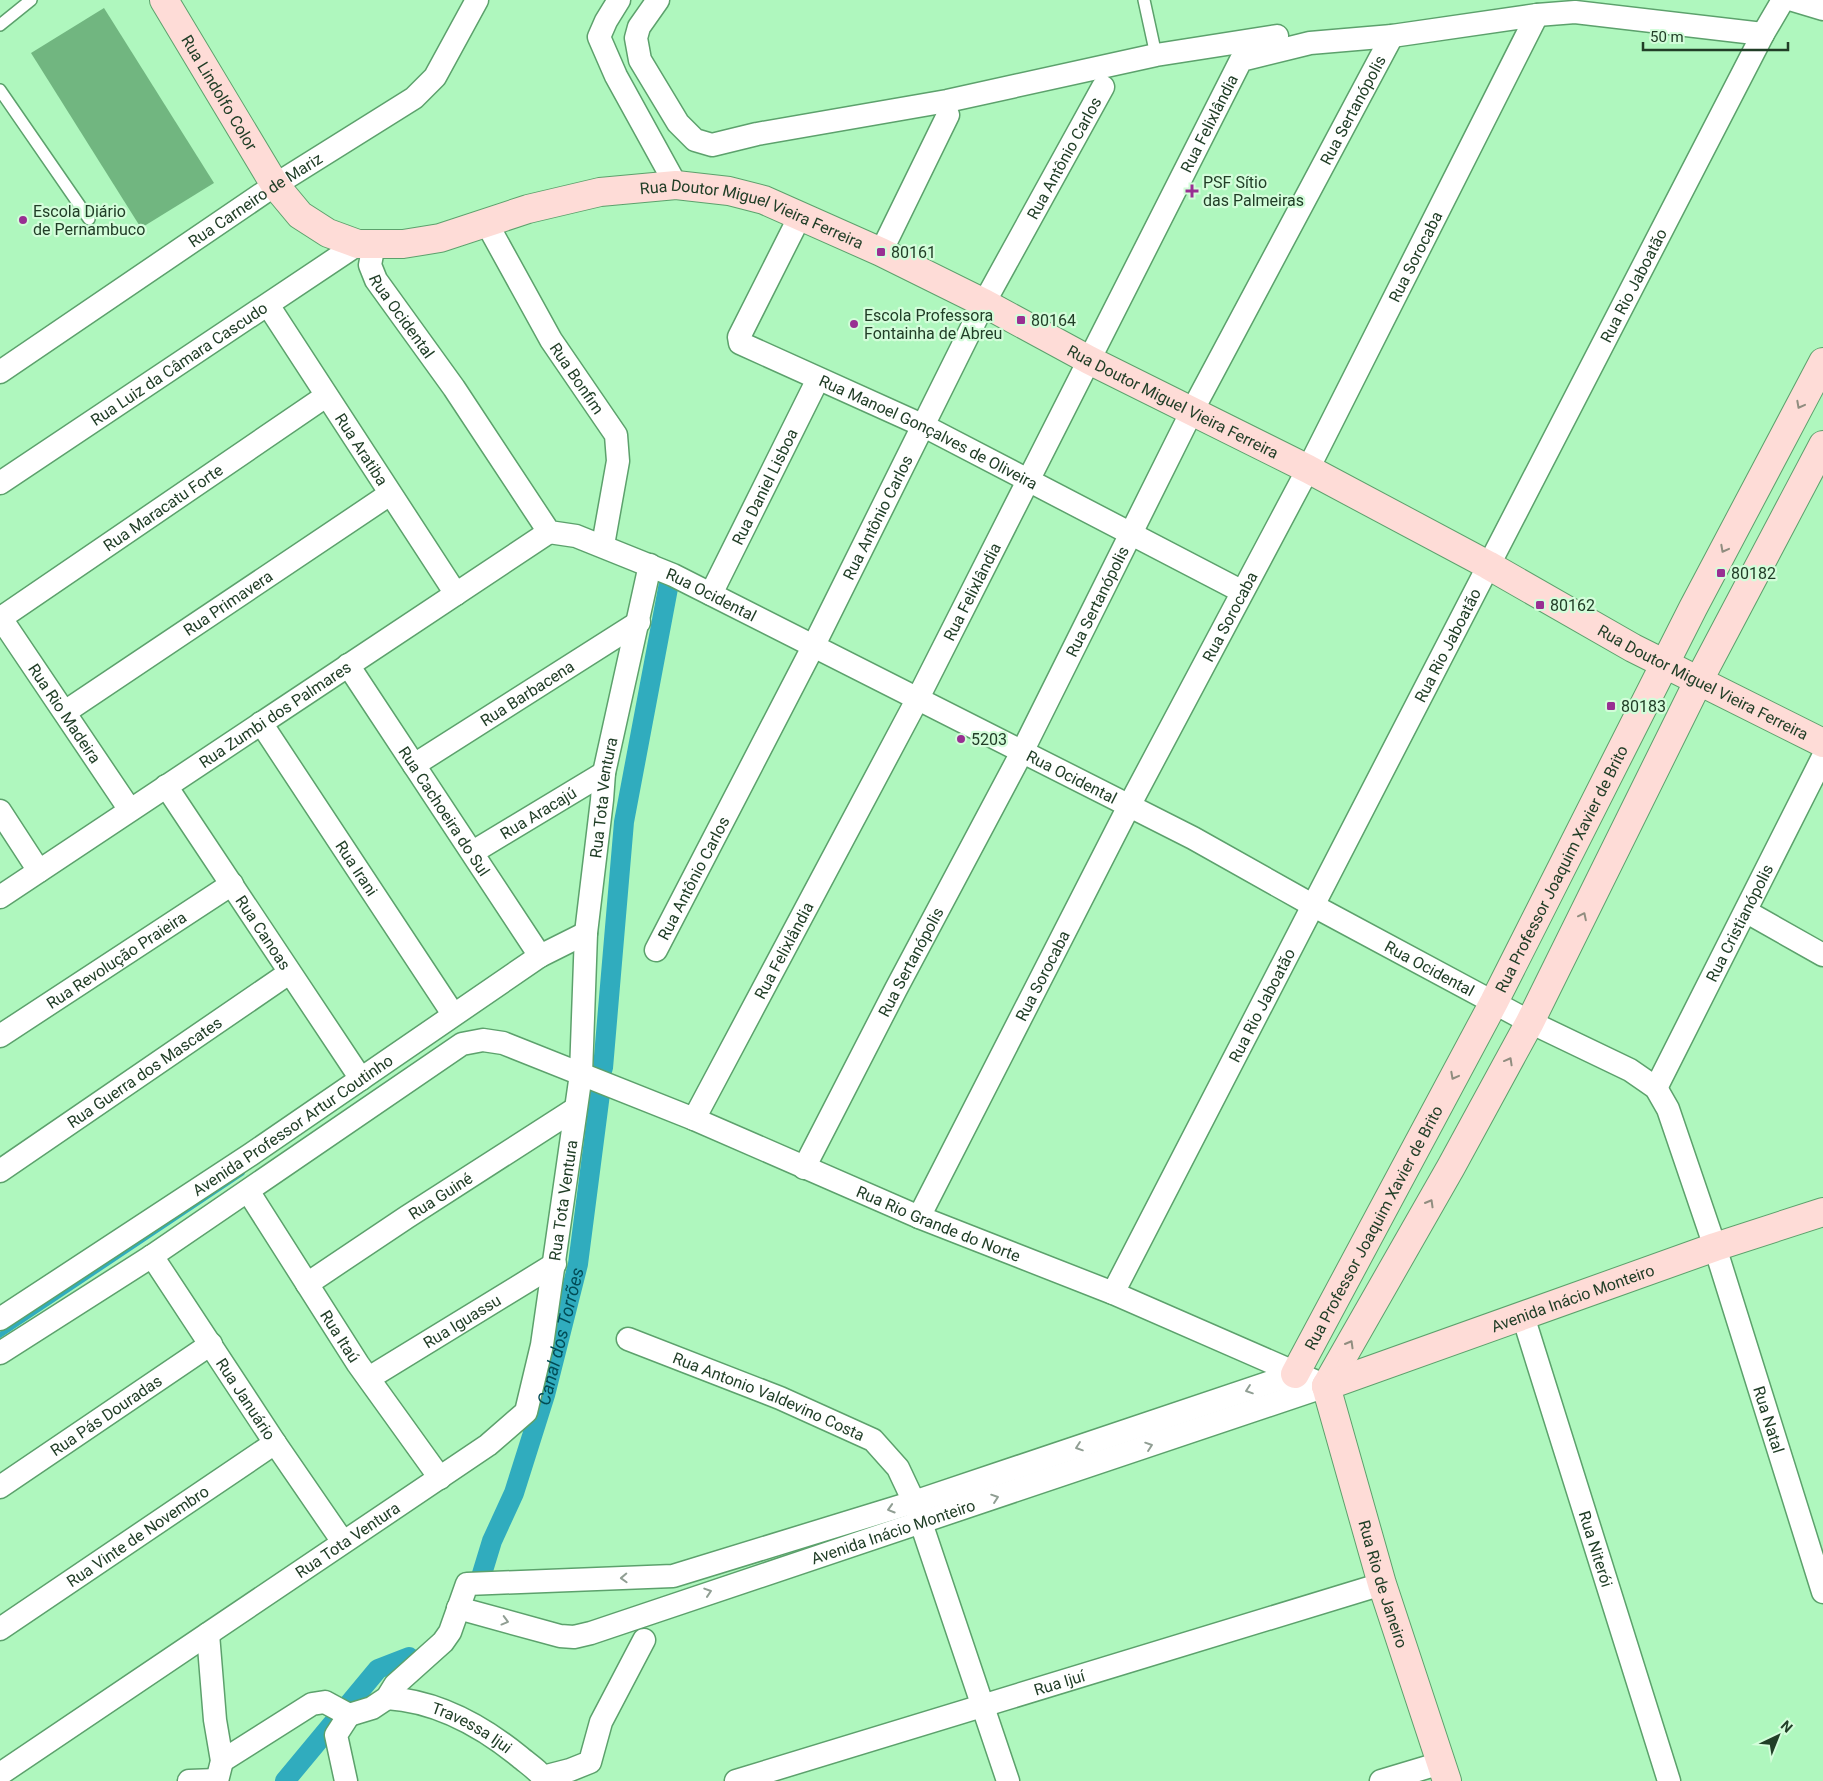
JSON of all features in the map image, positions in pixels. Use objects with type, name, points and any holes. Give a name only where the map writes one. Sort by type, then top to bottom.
[{"type":"street","name":"Rua Lindolfo Color","points":[[164,0],[275,185]]},
{"type":"street","name":"Rua Carneiro de Mariz","points":[[0,372],[275,185],[388,115],[427,86],[442,65],[477,0]]},
{"type":"street","points":[[619,0],[599,37],[616,76],[676,185]]},
{"type":"street","points":[[658,0],[638,27],[636,38],[640,60],[678,123],[695,140],[703,144],[712,145],[757,134],[947,101],[1156,55],[1307,30]]},
{"type":"street","name":"Rua Rio Jaboatão","points":[[1114,1293],[1289,949],[1314,906],[1488,565],[1763,34],[1783,0]]},
{"type":"street","points":[[1793,0],[1823,9]]},
{"type":"street","points":[[1392,36],[1537,15],[1575,12],[1763,34]]},
{"type":"street","name":"Rua Sorocaba","points":[[919,1217],[1129,806],[1241,591],[1308,470],[1537,15]]},
{"type":"street","name":"Rua Felixlândia","points":[[694,1119],[918,698],[1089,360],[1148,249],[1242,60],[1310,43],[1392,36]]},
{"type":"street","name":"Rua Sertanópolis","points":[[804,1168],[896,988],[1022,752],[1191,413],[1392,36]]},
{"type":"street","name":"Rua Antônio Carlos","points":[[656,950],[814,645],[984,303],[1103,87]]},
{"type":"street","points":[[881,252],[948,115]]},
{"type":"street","name":"Rua Doutor Miguel Vieira Ferreira","points":[[275,185],[300,215],[328,233],[366,244],[403,244],[440,238],[486,222],[600,192],[676,185],[728,191],[764,200],[881,252],[984,303],[1089,360],[1191,413],[1308,470],[1488,565],[1665,665],[1699,680],[1823,743]]},
{"type":"street","name":"Rua Manoel Gonçalves de Oliveira","points":[[800,216],[739,337],[740,343],[924,426],[1028,482],[1131,532],[1241,591]]},
{"type":"street","name":"Rua Bonfim","points":[[486,222],[552,340],[616,436],[618,461],[603,545]]},
{"type":"street","name":"Rua Luiz da Câmara Cascudo","points":[[0,483],[268,305],[366,244]]},
{"type":"street","name":"Rua Ocidental","points":[[366,244],[370,266],[376,280],[454,388],[549,532],[576,536],[650,565],[814,645],[1193,838],[1314,906],[1530,1022],[1630,1070],[1656,1088],[1668,1109],[1715,1247]]},
{"type":"street","name":"Rua Aratiba","points":[[268,305],[456,594]]},
{"type":"street","name":"Rua Professor Joaquim Xavier de Brito","points":[[1295,1374],[1494,1002],[1665,665],[1823,362]]},
{"type":"street","name":"Rua Daniel Lisboa","points":[[711,594],[818,379]]},
{"type":"street","name":"Rua Maracatu Forte","points":[[0,617],[326,396]]},
{"type":"street","name":"Rua Professor Joaquim Xavier de Brito","points":[[1326,1386],[1446,1176],[1530,1022],[1699,680],[1823,445]]},
{"type":"street","name":"Rua Primavera","points":[[65,712],[390,494]]},
{"type":"street","name":"Rua Zumbi dos Palmares","points":[[0,897],[549,532]]},
{"type":"street","name":"Rua Tota Ventura","points":[[0,1774],[488,1445],[526,1412],[542,1345],[581,1074],[586,933],[604,773],[639,622],[650,565]]},
{"type":"street","name":"Rua Rio Madeira","points":[[0,617],[130,810]]},
{"type":"street","name":"Rua Barbacena","points":[[414,765],[639,622]]},
{"type":"street","name":"Rua Cachoeira do Sul","points":[[348,666],[473,852],[540,956]]},
{"type":"street","name":"Rua Irani","points":[[261,723],[453,1014]]},
{"type":"street","name":"Rua Cristianópolis","points":[[1656,1088],[1747,912],[1823,758]]},
{"type":"street","name":"Rua Aracajú","points":[[473,852],[604,773]]},
{"type":"street","name":"Rua Canoas","points":[[166,786],[361,1079]]},
{"type":"street","points":[[0,811],[39,871]]},
{"type":"street","name":"Rua Revolução Praieira","points":[[0,1036],[232,884]]},
{"type":"street","points":[[1747,912],[1823,955]]},
{"type":"street","name":"Avenida Professor Artur Coutinho","points":[[0,1319],[180,1201],[540,956],[586,933]]},
{"type":"street","name":"Rua Guerra dos Mascates","points":[[0,1171],[290,973]]},
{"type":"street","name":"Avenida Professor Artur Coutinho","points":[[0,1353],[152,1256],[462,1044],[483,1040],[503,1043],[581,1074]]},
{"type":"street","name":"Rua Rio Grande do Norte","points":[[581,1074],[694,1119],[919,1217],[1114,1293],[1295,1374]]},
{"type":"street","name":"Rua Guiné","points":[[307,1284],[575,1109]]},
{"type":"street","name":"Rua Itaú","points":[[248,1191],[369,1378],[440,1478]]},
{"type":"street","name":"Avenida Inácio Monteiro","points":[[1295,1374],[914,1502],[673,1576],[467,1584],[458,1608],[560,1636],[574,1637],[921,1523],[1326,1386],[1715,1247],[1823,1212]]},
{"type":"street","name":"Rua Natal","points":[[1715,1247],[1823,1592]]},
{"type":"street","name":"Rua Januário","points":[[152,1256],[275,1443],[343,1542]]},
{"type":"street","name":"Rua Iguassu","points":[[369,1378],[555,1264]]},
{"type":"street","name":"Rua Niterói","points":[[1523,1316],[1669,1781]]},
{"type":"street","name":"Rua Antonio Valdevino Costa","points":[[628,1339],[780,1398],[872,1440],[898,1468],[914,1502],[1008,1781]]},
{"type":"street","name":"Rua Pás Douradas","points":[[0,1487],[211,1344]]},
{"type":"street","points":[[1295,1374],[1326,1386]]},
{"type":"street","name":"Rua Rio de Janeiro","points":[[1326,1386],[1382,1584],[1444,1772]]},
{"type":"street","name":"Rua Vinte de Novembro","points":[[0,1629],[275,1443]]},
{"type":"street","name":"Rua Ijuí","points":[[736,1781],[1382,1584]]},
{"type":"street","points":[[189,1781],[219,1774],[301,1710],[317,1702],[325,1702],[347,1714],[372,1708],[386,1698],[395,1685],[443,1642],[450,1632],[458,1608]]},
{"type":"street","points":[[208,1634],[219,1774]]},
{"type":"street","points":[[544,1779],[590,1762],[601,1722],[644,1640]]},
{"type":"street","name":"Travessa Ijui","points":[[386,1698],[403,1699],[450,1714],[476,1726],[544,1779]]},
{"type":"street","points":[[346,1781],[336,1735],[347,1714]]},
{"type":"street","points":[[1381,1781],[1444,1772]]},
{"type":"lane","points":[[0,25],[31,0]]},
{"type":"lane","points":[[1144,0],[1156,55]]},
{"type":"lane","points":[[0,90],[89,219]]},
{"type":"building","points":[[104,8],[214,183],[141,228],[31,53]]},
{"type":"waterway","points":[[603,1068],[624,822],[669,583]]},
{"type":"waterway","name":"Canal dos Torrões","points":[[481,1577],[492,1541],[514,1493],[545,1395],[578,1264],[601,1086]]},
{"type":"waterway","points":[[0,1335],[242,1173]]},
{"type":"waterway","name":"Canal dos Torrões","points":[[285,1781],[378,1669],[409,1657]]},
{"type":"place","name":"PSF Sítio das Palmeiras","points":[[1192,191]]},
{"type":"place","name":"Escola Diário de Pernambuco","points":[[23,220]]},
{"type":"place","name":"80161","points":[[881,252]]},
{"type":"place","name":"80164","points":[[1021,320]]},
{"type":"place","name":"Escola Professora Fontainha de Abreu","points":[[854,324]]},
{"type":"place","name":"80182","points":[[1721,573]]},
{"type":"place","name":"80162","points":[[1540,605]]},
{"type":"place","name":"80183","points":[[1611,706]]},
{"type":"place","name":"5203","points":[[961,739]]}]
